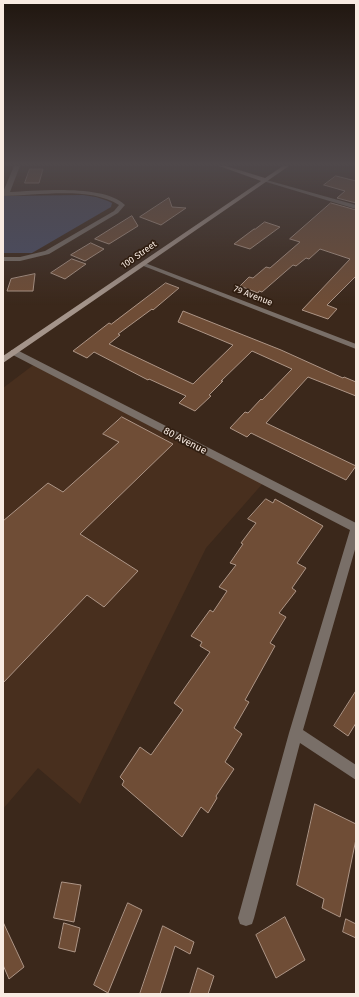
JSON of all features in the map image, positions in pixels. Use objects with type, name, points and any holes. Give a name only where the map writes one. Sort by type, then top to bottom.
[{"type":"main road","name":"100 Street","points":[[3,360],[218,213]]},
{"type":"street","points":[[3,259],[20,259],[47,253],[115,213]]},
{"type":"street","name":"79 Avenue","points":[[143,264],[356,347]]},
{"type":"street","name":"80 Avenue","points":[[14,352],[356,528]]},
{"type":"street","points":[[246,918],[296,733],[356,528]]},
{"type":"street","points":[[296,733],[356,773]]},
{"type":"shaded area","points":[[3,213],[102,213],[32,253],[3,253]]},
{"type":"shaded area","points":[[36,363],[264,482],[206,548],[80,804],[38,768],[3,809],[3,388]]},
{"type":"building","points":[[147,213],[179,213],[161,225],[140,217]]},
{"type":"building","points":[[320,213],[356,213],[356,276],[327,305],[337,309],[328,319],[302,310],[350,259],[320,249],[309,259],[306,258],[296,266],[293,265],[262,292],[259,291],[258,293],[240,286],[249,277],[253,278],[266,267],[270,268],[300,242],[290,239]]},
{"type":"building","points":[[132,216],[138,226],[109,244],[95,239]]},
{"type":"building","points":[[265,222],[280,227],[250,249],[234,244],[254,229]]},
{"type":"building","points":[[91,243],[104,249],[85,261],[71,255]]},
{"type":"building","points":[[72,259],[86,264],[65,279],[51,273]]},
{"type":"building","points":[[35,274],[33,291],[7,291],[11,279]]},
{"type":"building","points":[[166,283],[179,288],[153,310],[152,309],[118,334],[120,335],[109,344],[193,384],[233,345],[178,322],[183,311],[281,350],[343,378],[344,377],[356,382],[356,396],[308,377],[266,423],[356,466],[346,480],[251,433],[247,437],[230,428],[245,412],[248,413],[261,399],[262,400],[292,369],[252,351],[221,381],[223,381],[209,395],[211,396],[195,411],[179,403],[186,396],[149,379],[148,380],[94,352],[87,358],[73,351],[109,323],[111,324]]},
{"type":"building","points":[[122,417],[173,444],[80,534],[138,571],[104,607],[87,595],[3,683],[3,521],[48,483],[63,492],[119,442],[103,434]]},
{"type":"building","points":[[266,499],[273,503],[275,499],[323,526],[297,563],[306,568],[292,588],[296,591],[279,613],[286,617],[270,643],[275,646],[245,700],[249,702],[234,728],[242,734],[225,762],[234,769],[216,796],[217,798],[208,813],[201,807],[182,837],[122,785],[124,781],[120,777],[140,747],[151,755],[183,710],[174,703],[210,652],[200,646],[202,642],[191,636],[210,610],[213,612],[227,591],[219,587],[236,565],[230,563],[243,544],[241,543],[256,523],[248,519]]},
{"type":"building","points":[[356,691],[356,723],[348,736],[334,726]]},
{"type":"building","points":[[315,804],[356,824],[356,839],[340,917],[322,908],[324,899],[297,885]]},
{"type":"building","points":[[62,882],[81,885],[74,922],[54,918]]},
{"type":"building","points":[[128,903],[142,910],[108,993],[94,985]]},
{"type":"building","points":[[285,917],[305,960],[276,978],[256,935]]},
{"type":"building","points":[[346,919],[356,924],[356,938],[343,932]]},
{"type":"building","points":[[3,922],[24,967],[9,979],[3,965]]},
{"type":"building","points":[[64,923],[80,928],[75,952],[59,948]]},
{"type":"building","points":[[163,926],[194,942],[190,954],[175,946],[160,994],[140,994]]},
{"type":"building","points":[[198,968],[214,976],[208,994],[190,994]]}]
